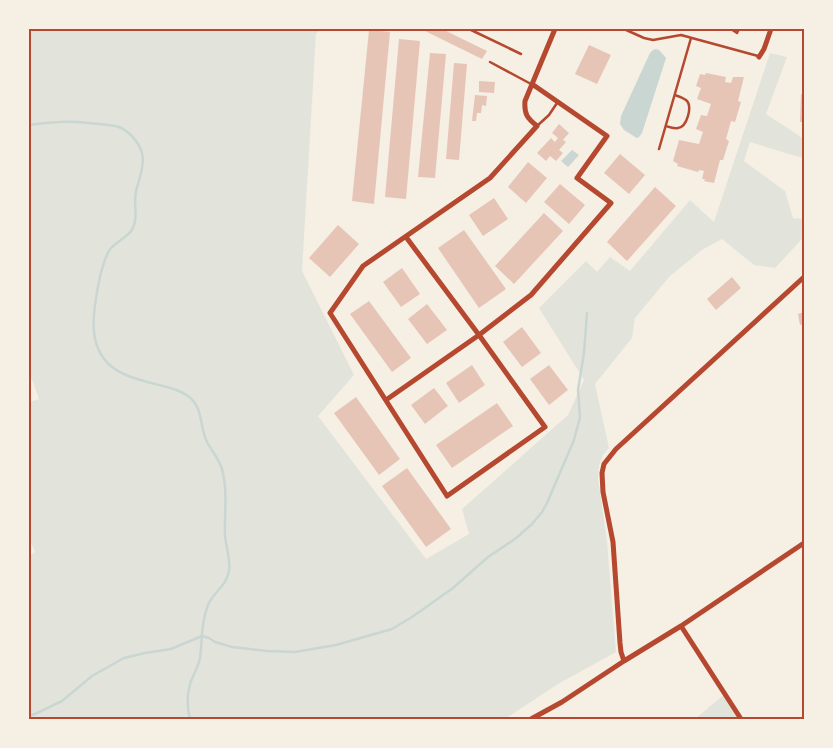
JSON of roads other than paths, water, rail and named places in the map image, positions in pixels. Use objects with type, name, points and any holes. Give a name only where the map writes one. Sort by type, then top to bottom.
[{"type":"street","points":[[406,237],[545,427],[448,496],[330,313],[363,266],[490,178],[537,126],[524,112],[525,101],[555,29]]},
{"type":"street","points":[[759,57],[771,29]]},
{"type":"street","points":[[386,400],[531,296],[611,203],[578,178],[606,136],[532,84]]},
{"type":"street","points":[[624,661],[620,643],[613,542],[602,473],[604,464],[616,449],[804,276]]},
{"type":"street","points":[[531,719],[562,702],[681,626],[804,543]]},
{"type":"street","points":[[681,626],[741,719]]},
{"type":"lane","points":[[469,29],[521,54]]},
{"type":"lane","points":[[624,29],[653,40],[682,35],[759,57]]},
{"type":"lane","points":[[731,29],[738,33],[739,29]]},
{"type":"lane","points":[[659,149],[691,38]]},
{"type":"lane","points":[[490,62],[532,84]]},
{"type":"lane","points":[[666,126],[676,129],[680,128],[686,122],[690,108],[687,101],[674,95]]},
{"type":"lane","points":[[537,126],[558,102]]},
{"type":"waterway","points":[[29,125],[70,122],[117,126],[133,137],[142,153],[142,167],[135,196],[136,216],[134,225],[132,230],[111,248],[103,264],[94,313],[94,332],[101,355],[116,370],[136,379],[178,390],[193,401],[197,406],[207,442],[222,469],[225,489],[225,536],[229,571],[225,582],[212,598],[205,614],[200,658],[188,693],[190,719]]},
{"type":"waterway","points":[[29,716],[62,701],[92,676],[124,658],[171,649],[202,636],[232,647],[267,651],[295,652],[336,645],[392,629],[453,588],[488,557],[515,539],[532,524],[547,503],[574,440],[580,417],[578,390],[584,353],[587,313]]}]
